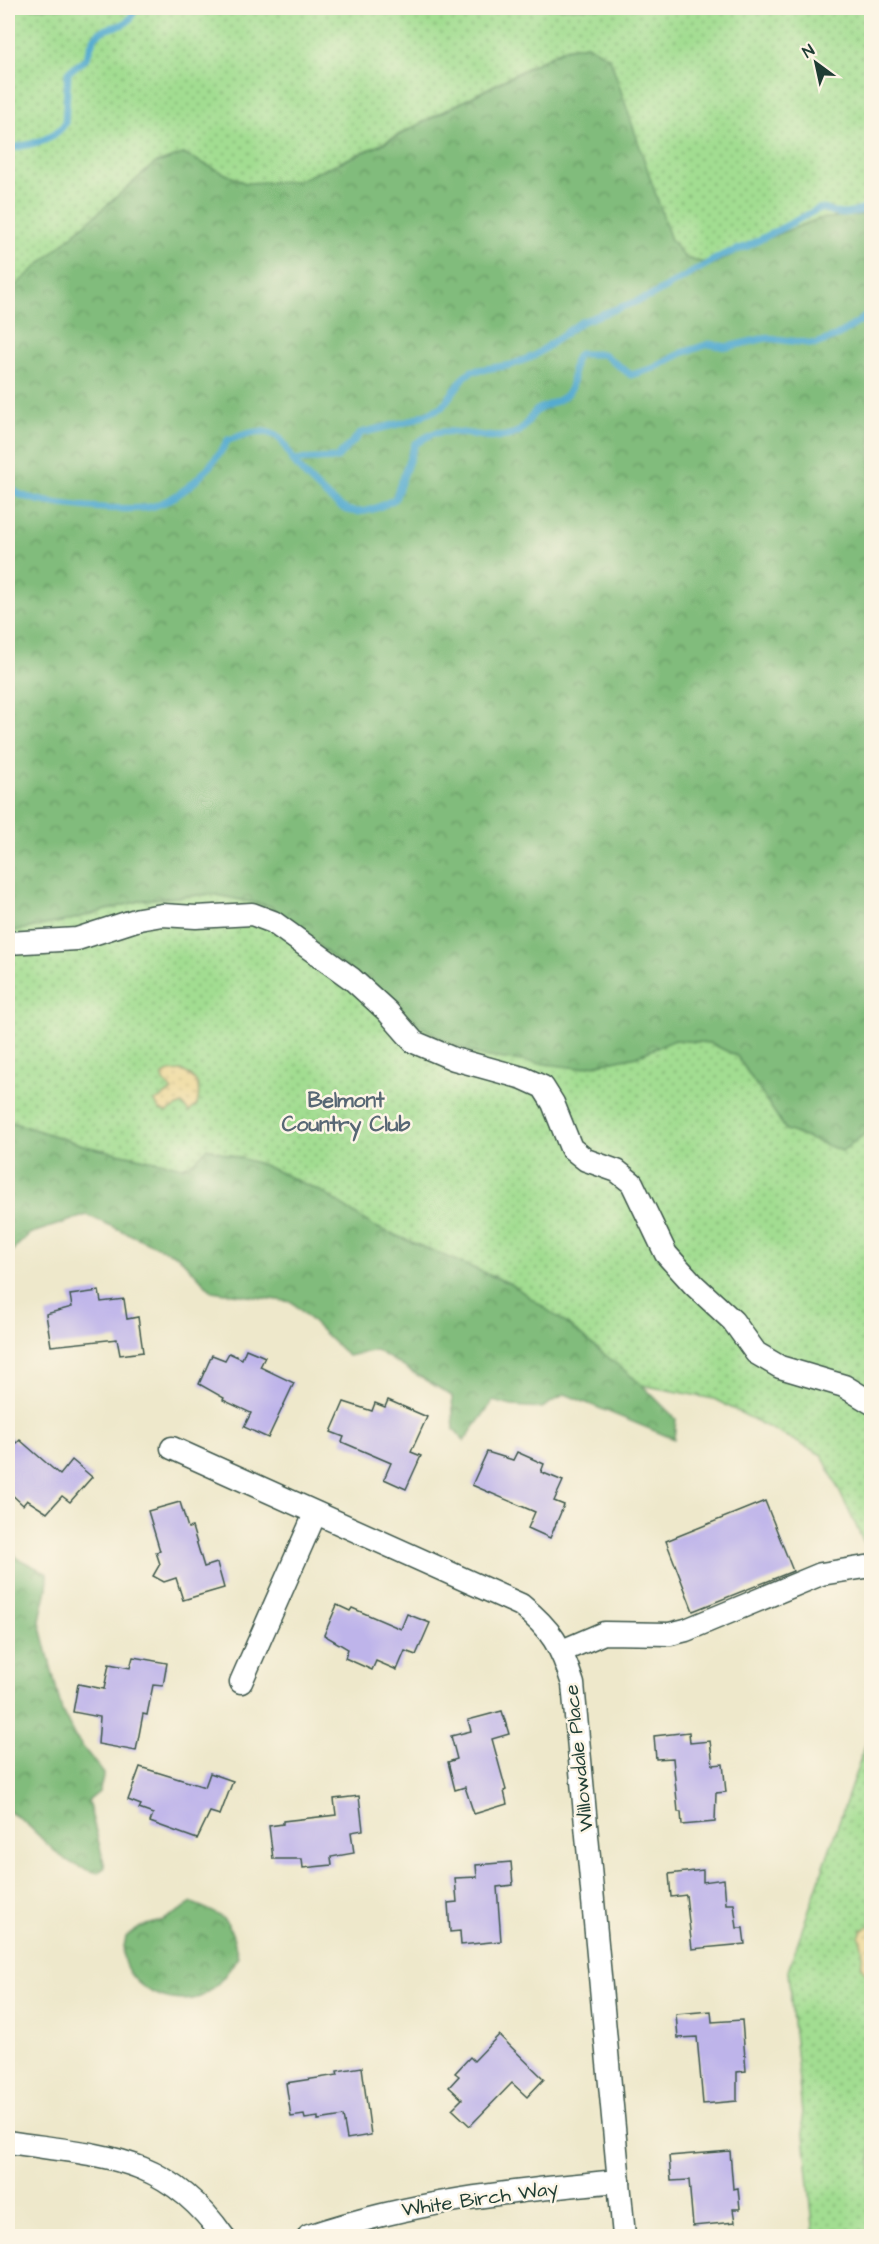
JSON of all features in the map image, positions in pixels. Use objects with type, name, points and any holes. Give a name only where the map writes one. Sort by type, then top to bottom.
[{"type":"street","points":[[8,944],[77,939],[139,919],[162,915],[195,917],[252,914],[273,922],[352,979],[387,1011],[414,1042],[447,1056],[523,1078],[543,1087],[553,1103],[571,1148],[586,1160],[616,1171],[632,1183],[666,1254],[694,1285],[733,1321],[756,1353],[780,1367],[844,1386],[872,1402]]},
{"type":"street","name":"Willowdale Place","points":[[172,1448],[520,1605],[540,1621],[562,1651],[574,1694],[624,2236]]},
{"type":"street","points":[[241,1682],[315,1514]]},
{"type":"street","points":[[562,1651],[604,1633],[670,1634],[686,1630],[821,1574],[872,1566]]},
{"type":"street","points":[[8,2142],[116,2158],[138,2165],[162,2176],[188,2195],[209,2216],[223,2236]]},
{"type":"street","name":"White Birch Way","points":[[309,2236],[347,2223],[476,2195],[619,2181]]},
{"type":"green space","points":[[8,8],[871,8],[871,214],[818,219],[753,244],[712,265],[685,258],[671,240],[587,45],[563,49],[377,146],[297,181],[245,183],[183,154],[8,292]]},
{"type":"green space","points":[[587,45],[610,58],[671,240],[685,258],[712,265],[753,244],[818,219],[871,214],[871,1129],[842,1151],[786,1130],[737,1056],[710,1043],[675,1040],[637,1056],[578,1068],[481,1056],[443,1040],[407,1017],[270,906],[212,894],[143,900],[66,921],[8,932],[8,292],[154,164],[183,154],[245,183],[297,181],[378,146],[564,49]]},
{"type":"green space","points":[[212,894],[271,906],[294,923],[539,1061],[578,1068],[637,1056],[675,1040],[710,1043],[737,1056],[786,1130],[842,1151],[871,1129],[871,1557],[822,1455],[714,1399],[642,1385],[567,1324],[511,1284],[373,1226],[322,1192],[263,1165],[207,1148],[195,1161],[183,1167],[89,1147],[8,1121],[8,932],[66,921],[143,900]]},
{"type":"green space","points":[[8,1121],[89,1147],[183,1167],[195,1161],[207,1148],[263,1165],[322,1192],[373,1226],[511,1284],[567,1324],[642,1385],[676,1419],[674,1439],[565,1394],[542,1408],[512,1406],[493,1401],[464,1441],[454,1430],[452,1396],[376,1350],[348,1356],[292,1302],[212,1291],[178,1256],[87,1215],[29,1234],[8,1255]]},
{"type":"green space","points":[[8,1542],[17,1558],[48,1574],[40,1623],[62,1711],[75,1737],[104,1774],[99,1792],[88,1801],[105,1867],[99,1873],[83,1869],[59,1855],[31,1828],[8,1811]]},
{"type":"green space","points":[[871,1728],[871,2236],[814,2236],[788,1971]]},
{"type":"green space","points":[[192,1903],[213,1912],[226,1921],[238,1957],[221,1980],[206,1994],[188,2000],[176,2000],[152,1992],[141,1985],[132,1977],[123,1955],[126,1937],[141,1927],[164,1920]]},
{"type":"sand","points":[[182,1071],[192,1077],[197,1084],[199,1094],[197,1105],[189,1112],[182,1104],[167,1112],[159,1110],[155,1101],[172,1091],[163,1081],[163,1075]]},
{"type":"sand","points":[[872,1925],[871,1976],[862,1967],[863,1950],[859,1937],[862,1930]]},
{"type":"building","points":[[99,1291],[101,1302],[124,1299],[127,1319],[138,1317],[143,1352],[120,1355],[117,1339],[51,1346],[46,1314],[72,1307],[70,1295]]},
{"type":"building","points":[[246,1349],[265,1357],[260,1367],[294,1383],[268,1438],[244,1427],[251,1413],[223,1400],[224,1398],[199,1384],[212,1355],[225,1360],[229,1353],[242,1359]]},
{"type":"building","points":[[388,1400],[427,1417],[411,1452],[421,1456],[406,1489],[384,1479],[391,1463],[342,1442],[344,1437],[331,1432],[344,1402],[372,1411],[375,1403],[385,1407]]},
{"type":"building","points":[[8,1435],[17,1443],[20,1440],[60,1475],[72,1460],[92,1477],[70,1502],[62,1496],[47,1513],[27,1500],[23,1505],[8,1491]]},
{"type":"building","points":[[487,1452],[513,1460],[517,1452],[544,1464],[541,1472],[563,1481],[554,1501],[564,1505],[550,1538],[528,1528],[535,1512],[472,1485]]},
{"type":"building","points":[[765,1501],[793,1571],[693,1611],[666,1541]]},
{"type":"building","points":[[180,1502],[188,1528],[192,1527],[204,1567],[217,1563],[224,1588],[183,1600],[176,1578],[164,1582],[153,1576],[160,1564],[156,1552],[160,1551],[148,1511]]},
{"type":"building","points":[[337,1605],[350,1611],[352,1608],[401,1629],[407,1614],[430,1623],[416,1655],[405,1651],[397,1670],[376,1661],[372,1670],[345,1658],[348,1649],[324,1635]]},
{"type":"building","points":[[133,1657],[167,1663],[163,1686],[153,1685],[147,1715],[143,1714],[136,1751],[98,1744],[100,1717],[73,1712],[78,1684],[104,1689],[109,1664],[130,1668]]},
{"type":"building","points":[[502,1711],[509,1734],[492,1739],[506,1790],[504,1791],[507,1804],[474,1814],[465,1787],[455,1790],[448,1762],[457,1759],[451,1736],[471,1731],[468,1720]]},
{"type":"building","points":[[689,1732],[690,1743],[710,1741],[713,1765],[723,1764],[726,1792],[716,1793],[715,1822],[682,1825],[681,1812],[678,1812],[673,1758],[656,1759],[654,1736]]},
{"type":"building","points":[[140,1767],[205,1787],[210,1773],[233,1781],[220,1815],[210,1812],[197,1839],[150,1822],[153,1814],[139,1809],[141,1805],[128,1800]]},
{"type":"building","points":[[359,1796],[363,1830],[351,1832],[354,1853],[331,1857],[332,1865],[303,1868],[302,1859],[273,1859],[269,1826],[283,1824],[283,1821],[336,1815],[334,1799]]},
{"type":"building","points":[[511,1862],[513,1885],[497,1887],[501,1941],[461,1945],[460,1931],[450,1932],[448,1903],[457,1902],[455,1878],[477,1877],[476,1865]]},
{"type":"building","points":[[703,1870],[703,1882],[724,1879],[726,1904],[734,1904],[737,1928],[743,1928],[745,1944],[692,1949],[686,1895],[671,1897],[669,1874]]},
{"type":"building","points":[[711,2011],[712,2022],[742,2020],[746,2071],[737,2072],[737,2101],[703,2104],[697,2037],[678,2038],[676,2014]]},
{"type":"building","points":[[499,2035],[544,2079],[527,2097],[512,2083],[470,2126],[452,2109],[462,2099],[449,2087],[459,2076],[455,2073],[470,2057],[474,2061]]},
{"type":"building","points":[[362,2067],[371,2135],[347,2139],[343,2116],[318,2120],[318,2117],[305,2119],[304,2115],[291,2117],[286,2083],[338,2075],[337,2071]]},
{"type":"building","points":[[730,2151],[733,2189],[738,2188],[740,2209],[733,2209],[735,2222],[693,2226],[689,2180],[671,2181],[669,2156]]},
{"type":"waterway","points":[[8,149],[40,141],[60,129],[65,123],[68,73],[84,60],[96,36],[128,21],[135,8]]},
{"type":"waterway","points":[[293,460],[337,458],[361,433],[410,421],[442,407],[466,375],[472,371],[511,365],[534,356],[581,322],[651,296],[723,255],[748,246],[818,209],[846,214],[872,206]]},
{"type":"waterway","points":[[8,483],[17,493],[63,504],[126,509],[154,506],[187,488],[206,470],[228,440],[264,432],[278,437],[302,472],[341,507],[353,512],[366,511],[395,499],[415,444],[430,435],[456,432],[498,437],[508,436],[521,430],[536,411],[558,401],[568,393],[571,389],[574,363],[579,354],[603,354],[631,375],[654,368],[682,353],[709,344],[727,347],[766,338],[816,344],[837,336],[860,321],[872,309]]},
{"type":"district","name":"Belmont Country Club","points":[[346,1112]]}]
